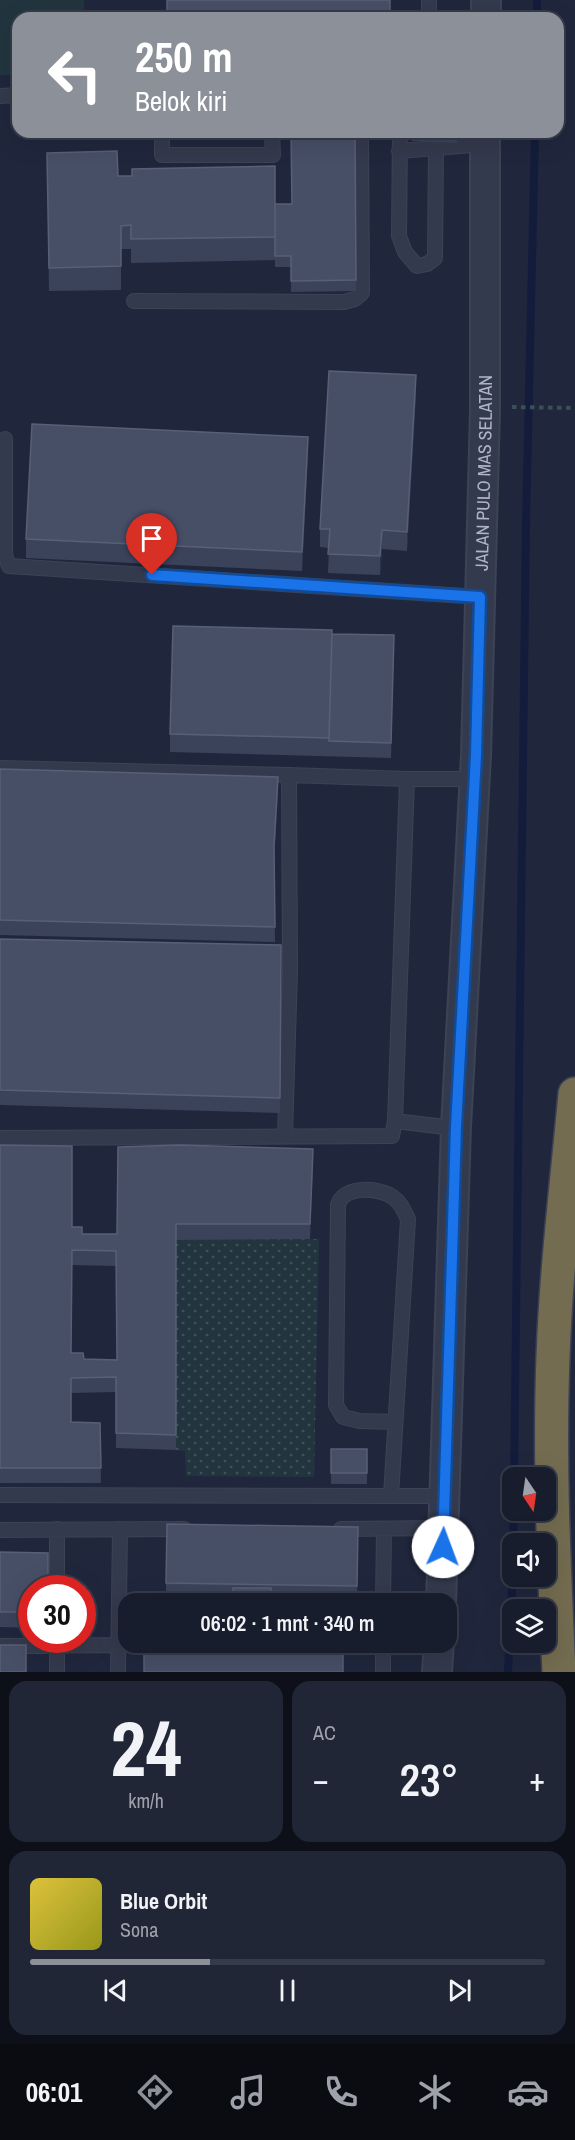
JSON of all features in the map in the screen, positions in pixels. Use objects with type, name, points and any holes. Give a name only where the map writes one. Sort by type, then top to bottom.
[{"type":"highway","points":[[559,1672],[553,1562],[553,1356],[575,1094]]},
{"type":"street","name":"JALAN PULO MAS SELATAN","points":[[441,1593],[456,1127],[475,779],[485,410],[485,138]]},
{"type":"street","points":[[437,1672],[438,1653]]},
{"type":"lane","points":[[162,138],[162,155],[273,155],[272,138]]},
{"type":"lane","points":[[134,301],[344,302],[355,299],[362,293],[361,138]]},
{"type":"lane","points":[[400,138],[399,236],[405,252],[417,266],[427,264],[435,258],[436,149]]},
{"type":"lane","points":[[399,151],[436,149],[485,138]]},
{"type":"lane","points":[[5,439],[5,555],[9,566],[480,597]]},
{"type":"lane","points":[[0,768],[475,779]]},
{"type":"lane","points":[[285,1136],[290,960],[289,775]]},
{"type":"lane","points":[[0,1138],[392,1136],[395,1121],[408,779]]},
{"type":"lane","points":[[395,1121],[456,1127]]},
{"type":"lane","points":[[391,1496],[408,1219],[400,1204],[392,1196],[379,1192],[354,1191],[344,1195],[338,1205],[336,1405],[343,1417],[360,1421],[395,1422]]},
{"type":"lane","points":[[0,1495],[445,1496]]},
{"type":"lane","points":[[324,1528],[444,1528]]},
{"type":"lane","points":[[383,1593],[384,1528]]},
{"type":"lane","points":[[57,1529],[57,1575]]},
{"type":"lane","points":[[120,1529],[123,1593]]},
{"type":"lane","points":[[0,1530],[192,1529]]},
{"type":"lane","points":[[96,1644],[118,1645]]},
{"type":"lane","points":[[0,1646],[18,1645]]},
{"type":"lane","points":[[57,1653],[57,1672]]},
{"type":"lane","points":[[118,1653],[118,1672]]},
{"type":"lane","points":[[383,1653],[383,1672]]},
{"type":"path","points":[[518,407],[575,408]]},
{"type":"shaded area","points":[[0,0],[84,0],[84,12],[12,12],[12,75],[0,75]]},
{"type":"shaded area","points":[[319,1239],[314,1477],[186,1476],[185,1451],[176,1450],[176,1240]]},
{"type":"building","points":[[167,0],[390,0],[390,12],[167,12]]},
{"type":"building","points":[[291,138],[355,138],[356,280],[291,281],[291,256],[275,256],[275,204],[292,204]]},
{"type":"building","points":[[117,151],[118,176],[132,176],[132,169],[275,166],[275,237],[131,239],[131,225],[121,226],[121,266],[49,268],[47,153]]},
{"type":"building","points":[[329,371],[416,375],[407,532],[382,530],[380,556],[328,554],[330,529],[320,529]]},
{"type":"building","points":[[32,424],[308,437],[302,552],[26,539]]},
{"type":"building","points":[[173,626],[332,630],[329,738],[170,734]]},
{"type":"building","points":[[332,634],[394,635],[391,743],[329,741]]},
{"type":"building","points":[[0,769],[278,777],[274,846],[275,927],[0,920]]},
{"type":"building","points":[[0,939],[281,945],[280,1098],[0,1090]]},
{"type":"building","points":[[0,1145],[72,1146],[72,1227],[82,1227],[82,1234],[117,1234],[118,1147],[180,1145],[313,1149],[310,1224],[176,1224],[176,1435],[116,1433],[116,1377],[71,1378],[71,1422],[100,1423],[101,1468],[0,1468]],"holes":[[[72,1250],[116,1251],[117,1360],[84,1359],[83,1353],[71,1353]]]},
{"type":"building","points":[[331,1449],[367,1449],[367,1473],[331,1473]]},
{"type":"building","points":[[167,1524],[358,1527],[357,1586],[166,1583]]},
{"type":"building","points":[[0,1552],[48,1553],[48,1575],[18,1575],[18,1612],[0,1612]]},
{"type":"building","points":[[233,1588],[271,1588],[271,1593],[233,1593]]},
{"type":"building","points":[[0,1645],[18,1645],[18,1653],[26,1653],[26,1672],[0,1672]]},
{"type":"building","points":[[144,1653],[343,1653],[343,1672],[144,1672]]},
{"type":"waterway","points":[[537,0],[537,12]]},
{"type":"waterway","points":[[514,1467],[526,522],[535,138]]},
{"type":"waterway","points":[[513,1533],[514,1521]]},
{"type":"waterway","points":[[508,1672],[512,1587]]},
{"type":"route","points":[[152,575],[480,597],[476,755],[456,1127],[443,1547]]}]
